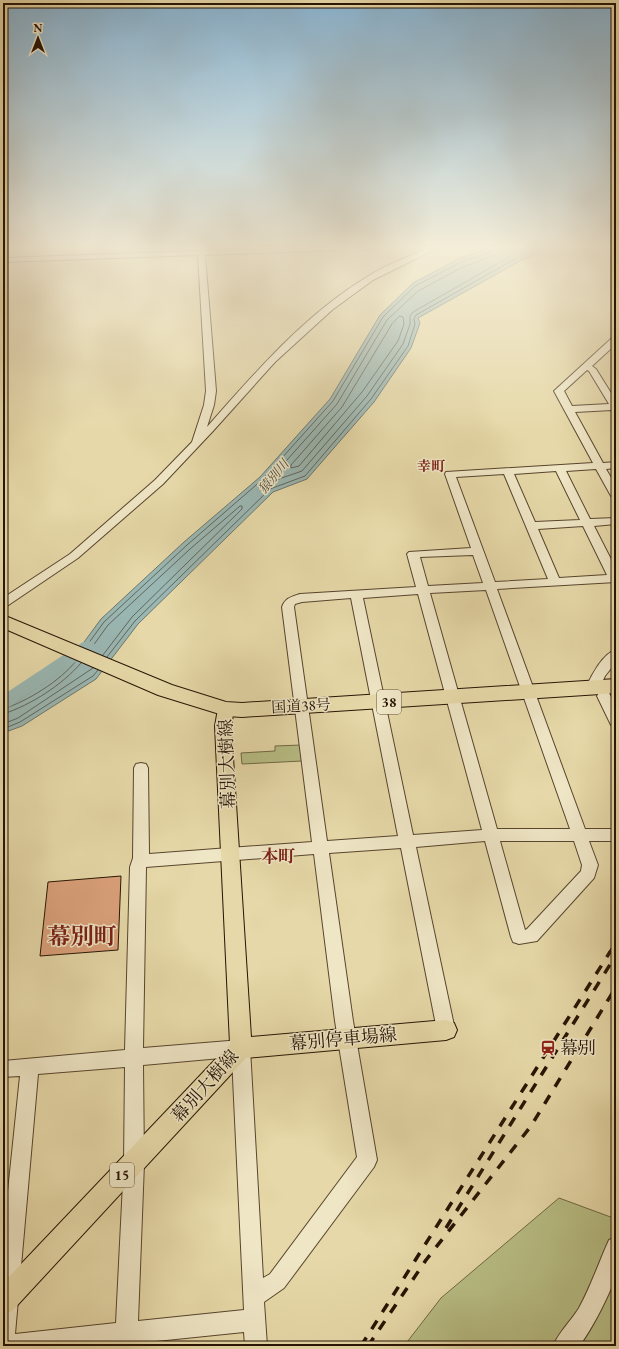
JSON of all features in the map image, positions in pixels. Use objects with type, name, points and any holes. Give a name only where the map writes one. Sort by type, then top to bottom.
[{"type":"highway","name":"国道38号","points":[[3,621],[165,690],[226,709],[242,710],[604,690]]},
{"type":"main road","name":"幕別大樹線","points":[[5,1299],[241,1048],[223,726],[226,709]]},
{"type":"main road","name":"幕別停車場線","points":[[241,1048],[446,1030]]},
{"type":"street","points":[[196,443],[209,405],[211,391],[206,309]]},
{"type":"street","points":[[3,603],[74,556],[159,482],[272,360],[327,309]]},
{"type":"street","points":[[616,339],[559,391],[616,496]]},
{"type":"street","points":[[568,409],[616,407],[592,369],[586,366]]},
{"type":"street","points":[[477,551],[413,554],[520,937],[531,936],[588,874],[590,865],[450,474],[616,465]]},
{"type":"street","points":[[254,1297],[277,1281],[367,1160],[347,1038],[288,607],[290,602],[300,598],[616,578],[560,468]]},
{"type":"street","points":[[508,471],[555,582]]},
{"type":"street","points":[[532,526],[616,521]]},
{"type":"street","points":[[356,594],[377,702],[446,1030]]},
{"type":"street","points":[[616,654],[600,674],[604,690],[616,721]]},
{"type":"street","points":[[126,1340],[134,1163],[134,1057],[138,867],[141,861],[141,768]]},
{"type":"street","points":[[141,861],[492,835],[616,835]]},
{"type":"street","points":[[3,1069],[241,1048],[256,1346]]},
{"type":"street","points":[[30,1066],[5,1299],[3,1345],[126,1340],[255,1320]]},
{"type":"street","points":[[564,1346],[570,1340],[591,1305],[616,1247]]},
{"type":"green space","points":[[301,745],[302,761],[242,764],[241,753],[275,751],[275,746]]},
{"type":"green space","points":[[559,1198],[616,1219],[616,1346],[404,1346],[441,1298]]},
{"type":"water","points":[[386,309],[434,309],[418,318],[420,323],[411,348],[374,402],[307,479],[273,492],[138,624],[96,679],[22,726],[3,733],[3,706],[17,701],[65,668],[101,619],[184,542],[260,477],[330,399],[380,315]]},
{"type":"building","points":[[121,876],[118,950],[40,956],[48,882]]},
{"type":"waterway","name":"猿別川","points":[[3,703],[88,646]]},
{"type":"railway","points":[[609,953],[616,943]]},
{"type":"railway","points":[[361,1346],[610,952]]},
{"type":"railway","points":[[446,1228],[616,955]]},
{"type":"railway","points":[[368,1346],[426,1260],[531,1126],[616,987]]},
{"type":"place","name":"幕別","points":[[548,1048]]},
{"type":"district","name":"幸町","points":[[431,466]]},
{"type":"district","name":"本町","points":[[278,856]]},
{"type":"district","name":"幕別町","points":[[82,936]]}]
